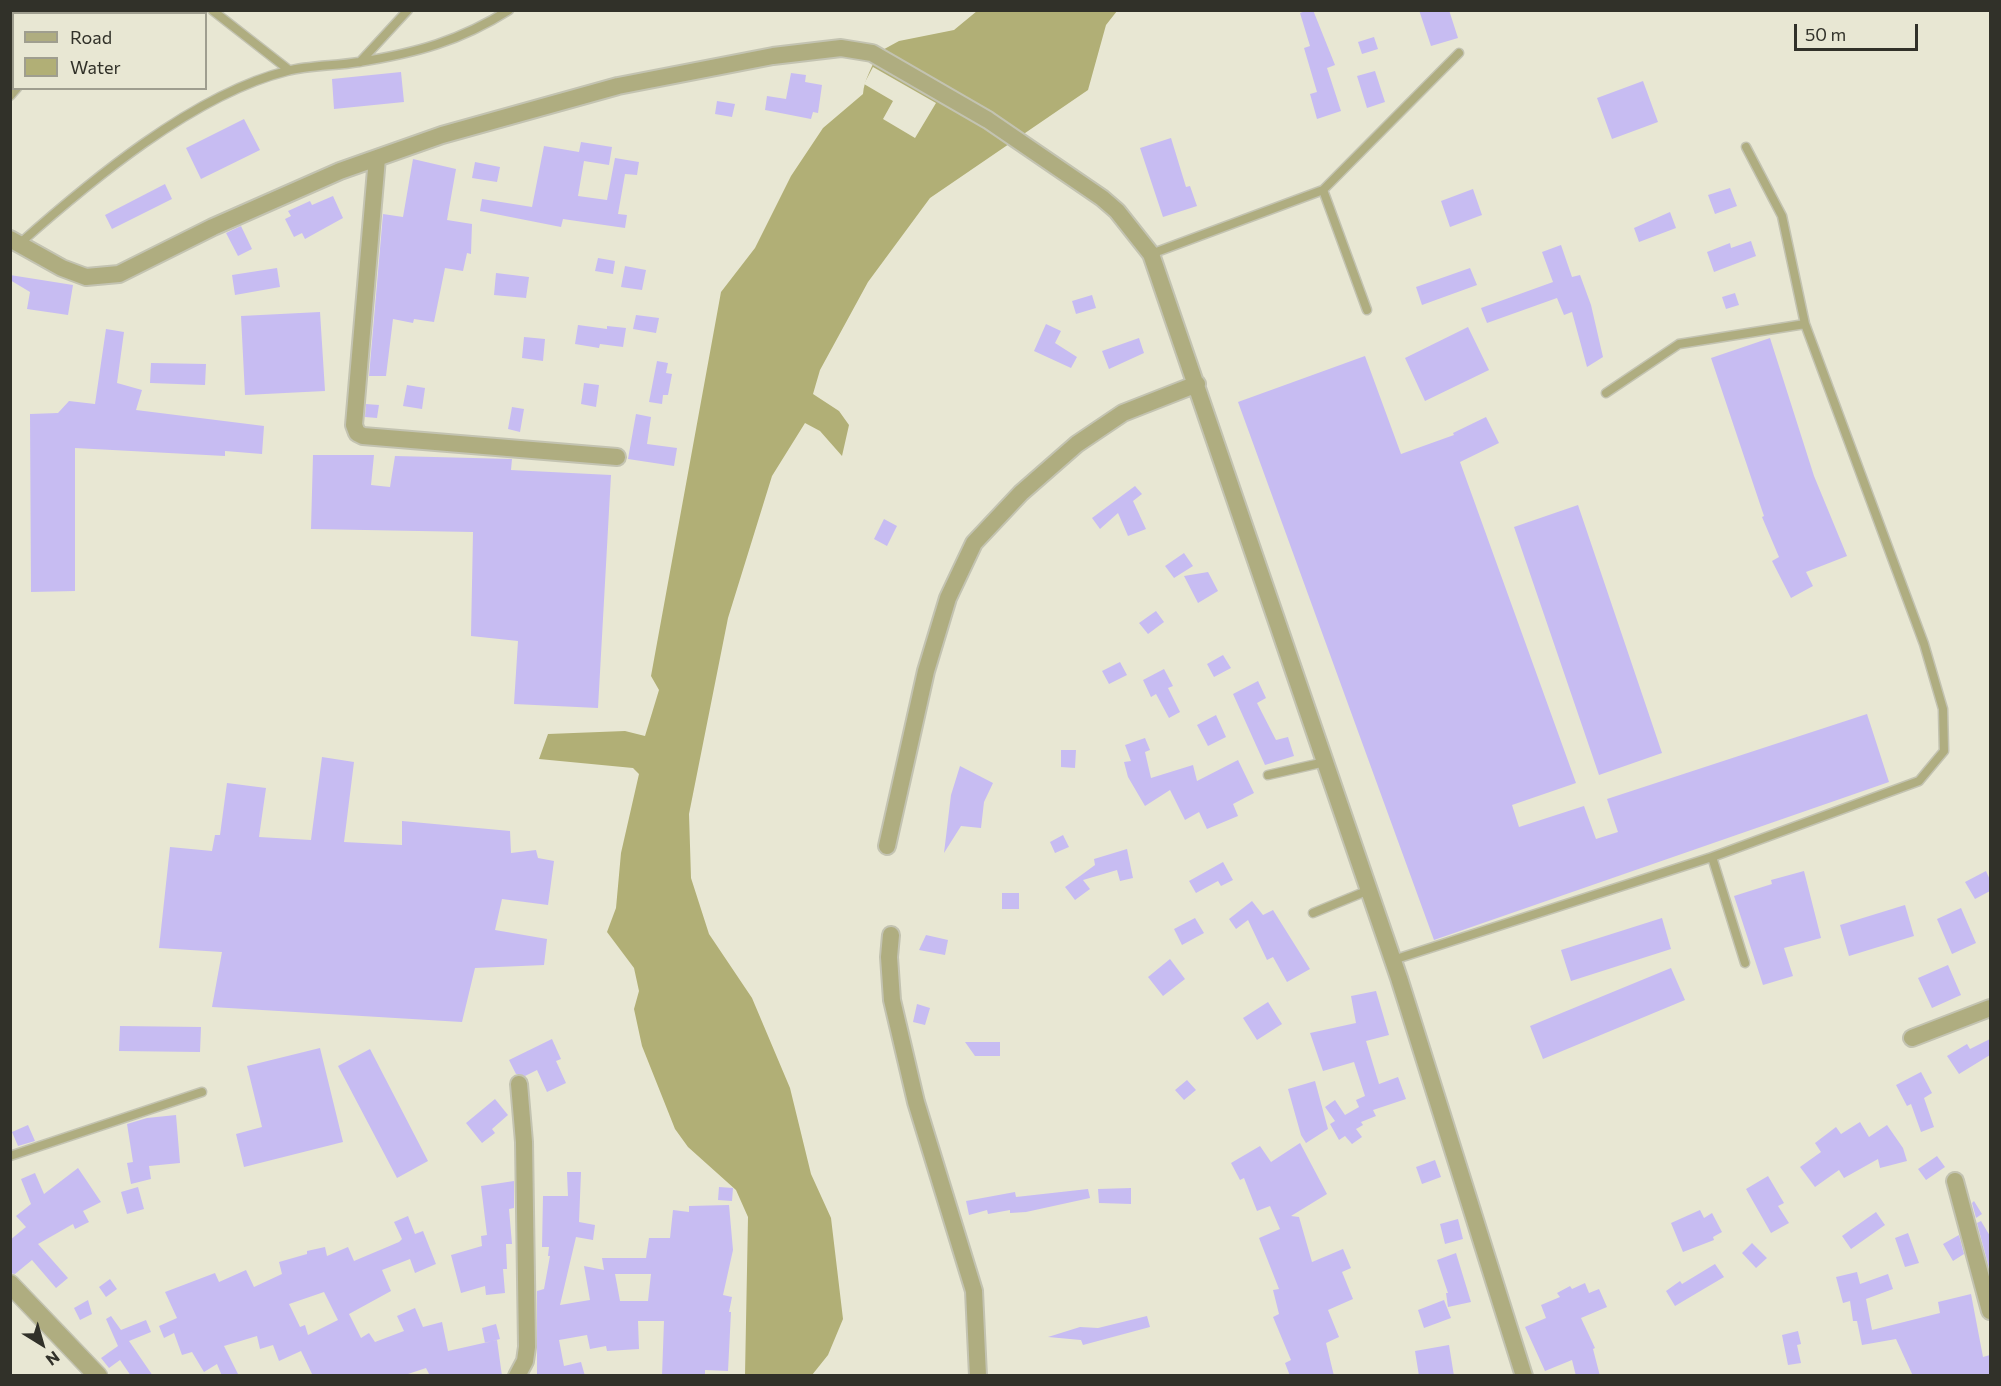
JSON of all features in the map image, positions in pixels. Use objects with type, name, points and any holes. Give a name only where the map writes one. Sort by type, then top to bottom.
[{"type":"street","points":[[14,242],[62,268],[86,277],[119,274],[224,223],[340,171],[442,135],[618,86],[807,52],[842,48],[872,53],[988,120],[1102,198],[1118,211],[1151,254],[1393,960],[1524,1376]]},
{"type":"street","points":[[377,158],[354,425],[357,433],[363,436],[617,457]]},
{"type":"street","points":[[887,846],[926,672],[948,598],[974,543],[1021,493],[1077,444],[1123,413],[1197,384]]},
{"type":"street","points":[[891,935],[889,970],[894,1010],[916,1102],[974,1291],[978,1376]]},
{"type":"street","points":[[1912,1038],[1990,1008]]},
{"type":"street","points":[[517,1376],[525,1361],[527,1347],[524,1142],[519,1084]]},
{"type":"street","points":[[1955,1181],[1990,1311]]},
{"type":"street","points":[[10,1284],[98,1376]]},
{"type":"lane","points":[[212,10],[289,70]]},
{"type":"lane","points":[[360,62],[408,10]]},
{"type":"lane","points":[[14,242],[132,151],[196,111],[255,81],[289,70],[360,62],[435,46],[460,38],[508,10]]},
{"type":"lane","points":[[1151,254],[1323,190],[1459,53]]},
{"type":"lane","points":[[1393,960],[1712,857],[1919,782],[1944,751],[1943,709],[1924,644],[1805,324],[1782,216],[1746,147]]},
{"type":"lane","points":[[1323,190],[1367,310]]},
{"type":"lane","points":[[1606,393],[1679,344],[1805,324]]},
{"type":"lane","points":[[1268,775],[1325,762]]},
{"type":"lane","points":[[1712,857],[1745,963]]},
{"type":"lane","points":[[1312,913],[1369,890]]},
{"type":"lane","points":[[10,1156],[202,1092]]},
{"type":"water","points":[[977,11],[1117,11],[1106,25],[1088,90],[930,198],[868,282],[820,370],[813,394],[839,411],[849,425],[842,456],[820,431],[805,423],[772,476],[728,618],[689,814],[691,878],[709,934],[752,998],[790,1088],[811,1174],[831,1218],[843,1319],[828,1355],[812,1375],[745,1375],[748,1217],[736,1190],[688,1147],[675,1129],[642,1046],[634,1009],[639,991],[634,968],[607,932],[616,908],[621,853],[639,774],[633,768],[539,759],[548,734],[625,731],[645,736],[659,690],[651,676],[721,292],[755,248],[791,176],[823,128],[863,94],[877,53],[899,41],[954,30]]},
{"type":"pier","points":[[873,67],[936,103],[915,138],[883,119],[893,101],[864,84]]},
{"type":"building","points":[[1313,10],[1335,65],[1327,68],[1341,111],[1317,119],[1310,94],[1317,92],[1304,48],[1310,46],[1300,13]]},
{"type":"building","points":[[1419,10],[1449,10],[1458,38],[1431,46]]},
{"type":"building","points":[[1374,37],[1378,49],[1362,54],[1358,42]]},
{"type":"building","points":[[1375,71],[1385,102],[1367,108],[1357,76]]},
{"type":"building","points":[[401,72],[404,102],[334,109],[332,79]]},
{"type":"building","points":[[791,73],[806,75],[805,82],[822,85],[818,113],[813,112],[811,119],[765,110],[767,96],[786,99]]},
{"type":"building","points":[[1643,81],[1658,122],[1612,139],[1597,98]]},
{"type":"building","points":[[717,101],[735,104],[732,117],[715,114]]},
{"type":"building","points":[[244,119],[260,150],[201,179],[186,148]]},
{"type":"building","points":[[1171,138],[1186,187],[1190,186],[1197,206],[1163,217],[1140,148]]},
{"type":"building","points":[[581,142],[612,147],[609,165],[584,161],[578,196],[607,200],[615,158],[639,162],[637,175],[625,174],[618,214],[627,215],[625,228],[563,219],[561,227],[480,211],[482,199],[532,207],[544,146],[579,152]]},
{"type":"building","points":[[413,159],[456,169],[447,220],[472,224],[471,254],[467,253],[463,271],[445,268],[434,322],[414,319],[413,323],[393,319],[386,376],[369,376],[383,214],[403,217]]},
{"type":"building","points":[[475,162],[500,167],[497,182],[472,178]]},
{"type":"building","points":[[165,184],[172,199],[112,229],[105,215]]},
{"type":"building","points":[[1730,188],[1737,206],[1715,214],[1708,195]]},
{"type":"building","points":[[1473,189],[1482,215],[1450,227],[1441,201]]},
{"type":"building","points":[[333,196],[343,218],[305,239],[302,233],[294,237],[285,219],[291,216],[288,211],[310,201],[312,205]]},
{"type":"building","points":[[1670,212],[1676,228],[1639,242],[1634,228]]},
{"type":"building","points":[[241,226],[252,249],[238,256],[226,233]]},
{"type":"building","points":[[1751,241],[1756,256],[1714,272],[1707,252],[1730,243],[1731,248]]},
{"type":"building","points":[[1561,245],[1572,277],[1580,275],[1591,305],[1603,357],[1587,367],[1572,312],[1564,315],[1557,298],[1487,323],[1481,308],[1553,282],[1542,252]]},
{"type":"building","points":[[598,258],[615,261],[613,274],[595,271]]},
{"type":"building","points":[[625,266],[646,270],[642,290],[621,287]]},
{"type":"building","points":[[277,268],[280,287],[235,295],[232,275]]},
{"type":"building","points":[[1470,268],[1477,285],[1422,305],[1416,287]]},
{"type":"building","points":[[496,273],[529,277],[526,298],[494,295]]},
{"type":"building","points":[[10,275],[73,285],[68,315],[27,309],[30,292],[10,280]]},
{"type":"building","points":[[1735,293],[1739,305],[1726,309],[1722,297]]},
{"type":"building","points":[[1092,295],[1096,308],[1076,314],[1072,301]]},
{"type":"building","points":[[320,312],[325,391],[245,395],[241,316]]},
{"type":"building","points":[[636,315],[659,318],[656,333],[633,329]]},
{"type":"building","points":[[1046,324],[1061,331],[1055,343],[1077,357],[1071,368],[1034,351]]},
{"type":"building","points":[[578,325],[607,329],[607,326],[626,328],[623,347],[600,344],[599,348],[575,344]]},
{"type":"building","points":[[1468,327],[1489,370],[1425,401],[1405,358]]},
{"type":"building","points":[[106,329],[124,332],[117,383],[142,390],[136,410],[264,426],[262,454],[225,451],[225,456],[75,448],[75,591],[31,592],[30,414],[58,413],[69,401],[95,404]]},
{"type":"building","points":[[524,337],[545,339],[543,361],[522,358]]},
{"type":"building","points":[[1139,338],[1144,353],[1109,369],[1102,351]]},
{"type":"building","points":[[1770,338],[1814,476],[1847,556],[1806,572],[1813,586],[1791,598],[1772,561],[1779,557],[1762,517],[1764,516],[1711,358]]},
{"type":"building","points":[[1365,356],[1401,454],[1454,435],[1453,433],[1486,417],[1499,443],[1460,462],[1576,783],[1512,805],[1519,827],[1584,806],[1596,839],[1618,832],[1607,799],[1867,714],[1889,782],[1434,940],[1238,402]]},
{"type":"building","points":[[657,361],[668,363],[666,373],[672,374],[668,395],[663,395],[662,404],[649,402]]},
{"type":"building","points":[[151,363],[206,364],[205,385],[150,383]]},
{"type":"building","points":[[584,383],[599,385],[596,407],[581,404]]},
{"type":"building","points":[[407,385],[425,388],[422,409],[403,406]]},
{"type":"building","points":[[366,404],[379,405],[377,418],[365,417]]},
{"type":"building","points":[[512,407],[524,409],[520,432],[508,429]]},
{"type":"building","points":[[636,414],[651,417],[647,444],[677,448],[674,466],[628,459]]},
{"type":"building","points":[[313,455],[374,455],[371,485],[390,487],[395,456],[512,459],[511,470],[611,475],[598,708],[514,704],[518,641],[471,636],[473,532],[311,529]]},
{"type":"building","points":[[1135,486],[1142,494],[1133,501],[1146,529],[1128,536],[1118,513],[1100,529],[1092,518]]},
{"type":"building","points":[[1578,505],[1662,753],[1599,775],[1514,527]]},
{"type":"building","points":[[884,519],[897,526],[887,546],[874,539]]},
{"type":"building","points":[[1184,553],[1193,566],[1174,578],[1165,566]]},
{"type":"building","points":[[1208,572],[1218,591],[1198,603],[1184,576]]},
{"type":"building","points":[[1156,611],[1164,622],[1148,634],[1139,623]]},
{"type":"building","points":[[1223,655],[1231,668],[1214,677],[1207,664]]},
{"type":"building","points":[[1120,662],[1127,675],[1109,684],[1102,671]]},
{"type":"building","points":[[1164,669],[1173,686],[1168,688],[1180,712],[1169,718],[1156,694],[1151,697],[1143,680]]},
{"type":"building","points":[[1258,681],[1266,698],[1257,703],[1276,740],[1288,737],[1294,756],[1265,765],[1233,694]]},
{"type":"building","points":[[1216,715],[1226,737],[1208,746],[1197,725]]},
{"type":"building","points":[[1145,738],[1150,750],[1145,752],[1151,778],[1193,765],[1197,781],[1238,760],[1254,793],[1233,804],[1238,816],[1207,829],[1199,812],[1185,820],[1170,790],[1145,806],[1128,777],[1124,762],[1131,761],[1125,745]]},
{"type":"building","points":[[1061,750],[1076,750],[1075,768],[1061,767]]},
{"type":"building","points":[[322,757],[354,762],[344,842],[402,845],[402,821],[510,831],[511,853],[536,850],[538,858],[554,861],[548,905],[502,899],[495,930],[547,939],[544,965],[475,968],[462,1022],[212,1007],[222,952],[159,948],[170,847],[212,851],[215,835],[220,835],[227,783],[266,788],[259,837],[311,840]]},
{"type":"building","points":[[960,766],[993,783],[984,802],[981,828],[961,826],[944,853],[951,795]]},
{"type":"building","points":[[1063,835],[1069,847],[1055,853],[1050,842]]},
{"type":"building","points":[[1127,849],[1133,878],[1120,881],[1117,870],[1083,880],[1090,889],[1075,900],[1065,887],[1095,865],[1094,859]]},
{"type":"building","points":[[1223,862],[1233,880],[1221,886],[1218,881],[1196,893],[1189,881]]},
{"type":"building","points":[[1804,871],[1821,938],[1784,948],[1793,976],[1763,985],[1734,896],[1772,884],[1771,880]]},
{"type":"building","points":[[1986,871],[1990,880],[1990,891],[1975,899],[1965,882]]},
{"type":"building","points":[[1002,893],[1019,893],[1019,909],[1002,909]]},
{"type":"building","points":[[1252,901],[1263,915],[1273,910],[1310,969],[1287,982],[1273,957],[1267,960],[1248,920],[1236,929],[1229,919]]},
{"type":"building","points":[[1905,905],[1914,936],[1849,956],[1840,925]]},
{"type":"building","points":[[1961,908],[1976,943],[1952,954],[1937,919]]},
{"type":"building","points":[[1195,918],[1204,933],[1182,945],[1174,929]]},
{"type":"building","points":[[1662,918],[1671,949],[1571,981],[1561,950]]},
{"type":"building","points":[[926,935],[948,940],[945,955],[919,950]]},
{"type":"building","points":[[1170,959],[1185,979],[1163,996],[1148,977]]},
{"type":"building","points":[[1948,965],[1961,995],[1932,1008],[1918,978]]},
{"type":"building","points":[[1671,968],[1685,1000],[1543,1059],[1530,1026]]},
{"type":"building","points":[[1376,991],[1389,1035],[1366,1041],[1379,1084],[1398,1077],[1406,1099],[1373,1110],[1376,1116],[1361,1122],[1363,1125],[1356,1129],[1362,1137],[1352,1144],[1345,1136],[1339,1140],[1330,1124],[1335,1121],[1325,1107],[1335,1100],[1345,1115],[1359,1107],[1356,1100],[1365,1096],[1354,1062],[1323,1071],[1310,1033],[1356,1023],[1351,996]]},
{"type":"building","points":[[1268,1002],[1282,1024],[1257,1040],[1243,1018]]},
{"type":"building","points":[[917,1004],[930,1008],[925,1025],[913,1022]]},
{"type":"building","points":[[120,1026],[201,1027],[200,1052],[119,1051]]},
{"type":"building","points":[[552,1039],[561,1059],[556,1061],[566,1083],[547,1092],[537,1070],[525,1076],[516,1074],[509,1060]]},
{"type":"building","points":[[1990,1039],[1990,1055],[1959,1074],[1947,1056],[1967,1044],[1970,1049]]},
{"type":"building","points":[[965,1042],[1000,1042],[1000,1056],[975,1056]]},
{"type":"building","points":[[320,1048],[343,1142],[244,1167],[236,1134],[262,1127],[247,1066]]},
{"type":"building","points":[[370,1049],[428,1161],[397,1178],[338,1066]]},
{"type":"building","points":[[1921,1072],[1932,1093],[1924,1098],[1934,1127],[1921,1132],[1911,1104],[1907,1106],[1896,1085]]},
{"type":"building","points":[[1187,1080],[1196,1090],[1184,1100],[1175,1090]]},
{"type":"building","points":[[1315,1081],[1328,1129],[1306,1143],[1301,1135],[1288,1089]]},
{"type":"building","points":[[495,1099],[508,1115],[492,1129],[495,1133],[482,1143],[466,1123]]},
{"type":"building","points":[[176,1115],[180,1163],[149,1166],[151,1179],[131,1184],[127,1163],[133,1162],[127,1124],[147,1118]]},
{"type":"building","points":[[1860,1122],[1869,1137],[1887,1125],[1903,1148],[1907,1161],[1880,1168],[1878,1159],[1844,1178],[1839,1170],[1815,1187],[1800,1167],[1821,1152],[1815,1143],[1836,1127],[1841,1134]]},
{"type":"building","points":[[28,1125],[35,1141],[18,1146],[12,1132]]},
{"type":"building","points":[[1300,1143],[1327,1194],[1291,1216],[1299,1217],[1312,1262],[1343,1249],[1351,1268],[1342,1272],[1353,1299],[1328,1310],[1339,1337],[1326,1343],[1334,1376],[1290,1376],[1285,1363],[1291,1360],[1273,1317],[1279,1314],[1273,1290],[1279,1289],[1259,1238],[1280,1229],[1270,1206],[1257,1211],[1244,1178],[1240,1180],[1231,1163],[1260,1146],[1271,1162]]},
{"type":"building","points":[[1937,1156],[1945,1167],[1926,1180],[1918,1169]]},
{"type":"building","points":[[1435,1160],[1441,1177],[1422,1184],[1416,1167]]},
{"type":"building","points":[[78,1168],[101,1202],[83,1211],[89,1222],[75,1229],[73,1224],[38,1244],[68,1278],[56,1288],[32,1260],[15,1274],[10,1273],[10,1240],[26,1227],[16,1216],[31,1204],[21,1179],[35,1173],[44,1194]]},
{"type":"building","points":[[567,1172],[581,1172],[579,1222],[595,1225],[593,1240],[576,1237],[560,1305],[590,1300],[584,1266],[604,1270],[602,1258],[646,1258],[649,1238],[670,1238],[673,1210],[689,1212],[689,1206],[729,1205],[733,1250],[723,1295],[732,1297],[729,1312],[731,1312],[728,1371],[705,1370],[705,1376],[662,1376],[664,1321],[638,1321],[639,1349],[607,1351],[606,1346],[590,1349],[587,1335],[559,1340],[564,1366],[581,1362],[585,1376],[537,1376],[537,1291],[544,1289],[550,1256],[548,1256],[549,1247],[542,1247],[543,1196],[568,1196]],"holes":[[[615,1274],[651,1274],[648,1301],[620,1301]]]},
{"type":"building","points":[[1768,1176],[1784,1203],[1778,1206],[1789,1223],[1771,1233],[1746,1189]]},
{"type":"building","points":[[514,1181],[514,1208],[509,1209],[512,1244],[506,1244],[507,1269],[503,1269],[505,1293],[486,1295],[485,1286],[461,1293],[451,1255],[482,1246],[481,1236],[487,1235],[481,1186]]},
{"type":"building","points":[[138,1187],[144,1209],[127,1214],[121,1192]]},
{"type":"building","points":[[719,1187],[733,1188],[732,1201],[718,1200]]},
{"type":"building","points":[[1131,1188],[1131,1204],[1099,1203],[1098,1189]]},
{"type":"building","points":[[1088,1189],[1090,1198],[1026,1212],[1010,1213],[1010,1210],[988,1214],[987,1210],[969,1215],[966,1201],[1015,1192],[1016,1197]]},
{"type":"building","points":[[1974,1201],[1982,1214],[1976,1218],[1972,1203]]},
{"type":"building","points":[[1700,1210],[1704,1218],[1712,1213],[1722,1232],[1713,1237],[1714,1240],[1683,1252],[1671,1223]]},
{"type":"building","points":[[1876,1212],[1885,1225],[1851,1249],[1842,1236]]},
{"type":"building","points":[[408,1216],[415,1234],[423,1231],[436,1264],[415,1273],[410,1259],[382,1270],[391,1291],[349,1314],[361,1338],[369,1333],[375,1342],[404,1331],[397,1316],[415,1308],[423,1327],[442,1322],[448,1351],[497,1340],[502,1376],[430,1376],[426,1368],[402,1376],[313,1376],[301,1351],[279,1361],[273,1345],[260,1349],[257,1336],[224,1346],[239,1376],[222,1376],[217,1364],[204,1372],[192,1352],[182,1355],[174,1333],[164,1338],[159,1326],[177,1318],[165,1292],[215,1273],[219,1282],[246,1270],[254,1287],[282,1274],[279,1262],[325,1247],[327,1256],[348,1247],[354,1261],[399,1242],[402,1239],[394,1222]],"holes":[[[324,1292],[338,1320],[308,1335],[305,1325],[300,1327],[289,1304]]]},
{"type":"building","points":[[1458,1219],[1463,1239],[1445,1244],[1440,1224]]},
{"type":"building","points":[[1981,1221],[1990,1236],[1990,1272],[1977,1223]]},
{"type":"building","points":[[1908,1233],[1919,1263],[1905,1267],[1895,1238]]},
{"type":"building","points":[[1959,1235],[1964,1254],[1953,1261],[1943,1244]]},
{"type":"building","points":[[1752,1243],[1767,1258],[1756,1268],[1742,1253]]},
{"type":"building","points":[[1456,1253],[1471,1302],[1448,1307],[1446,1293],[1448,1293],[1437,1260]]},
{"type":"building","points":[[1715,1264],[1724,1277],[1675,1306],[1666,1291],[1680,1281],[1682,1284]]},
{"type":"building","points":[[1857,1272],[1860,1284],[1888,1274],[1893,1289],[1866,1299],[1872,1330],[1940,1313],[1938,1302],[1971,1294],[1983,1357],[1990,1355],[1990,1376],[1913,1376],[1896,1339],[1862,1345],[1857,1321],[1853,1321],[1850,1301],[1843,1303],[1836,1277]]},
{"type":"building","points":[[110,1279],[117,1289],[106,1297],[99,1287]]},
{"type":"building","points":[[1585,1283],[1589,1293],[1599,1289],[1607,1307],[1581,1318],[1595,1348],[1593,1349],[1600,1376],[1576,1376],[1572,1360],[1545,1371],[1525,1327],[1546,1318],[1541,1305],[1560,1297],[1557,1293],[1570,1286],[1572,1289]]},
{"type":"building","points":[[88,1300],[92,1314],[80,1320],[74,1308]]},
{"type":"building","points":[[1444,1300],[1451,1318],[1424,1328],[1418,1310]]},
{"type":"building","points":[[111,1316],[121,1330],[146,1320],[151,1332],[129,1341],[153,1376],[131,1376],[120,1360],[109,1368],[101,1358],[118,1346],[106,1319]]},
{"type":"building","points":[[1147,1316],[1150,1327],[1083,1345],[1081,1340],[1048,1337],[1080,1327],[1098,1328]]},
{"type":"building","points":[[496,1324],[500,1339],[485,1343],[482,1328]]},
{"type":"building","points":[[1798,1331],[1801,1344],[1797,1345],[1801,1363],[1788,1365],[1782,1335]]},
{"type":"building","points":[[1449,1345],[1454,1376],[1419,1376],[1415,1351]]}]
